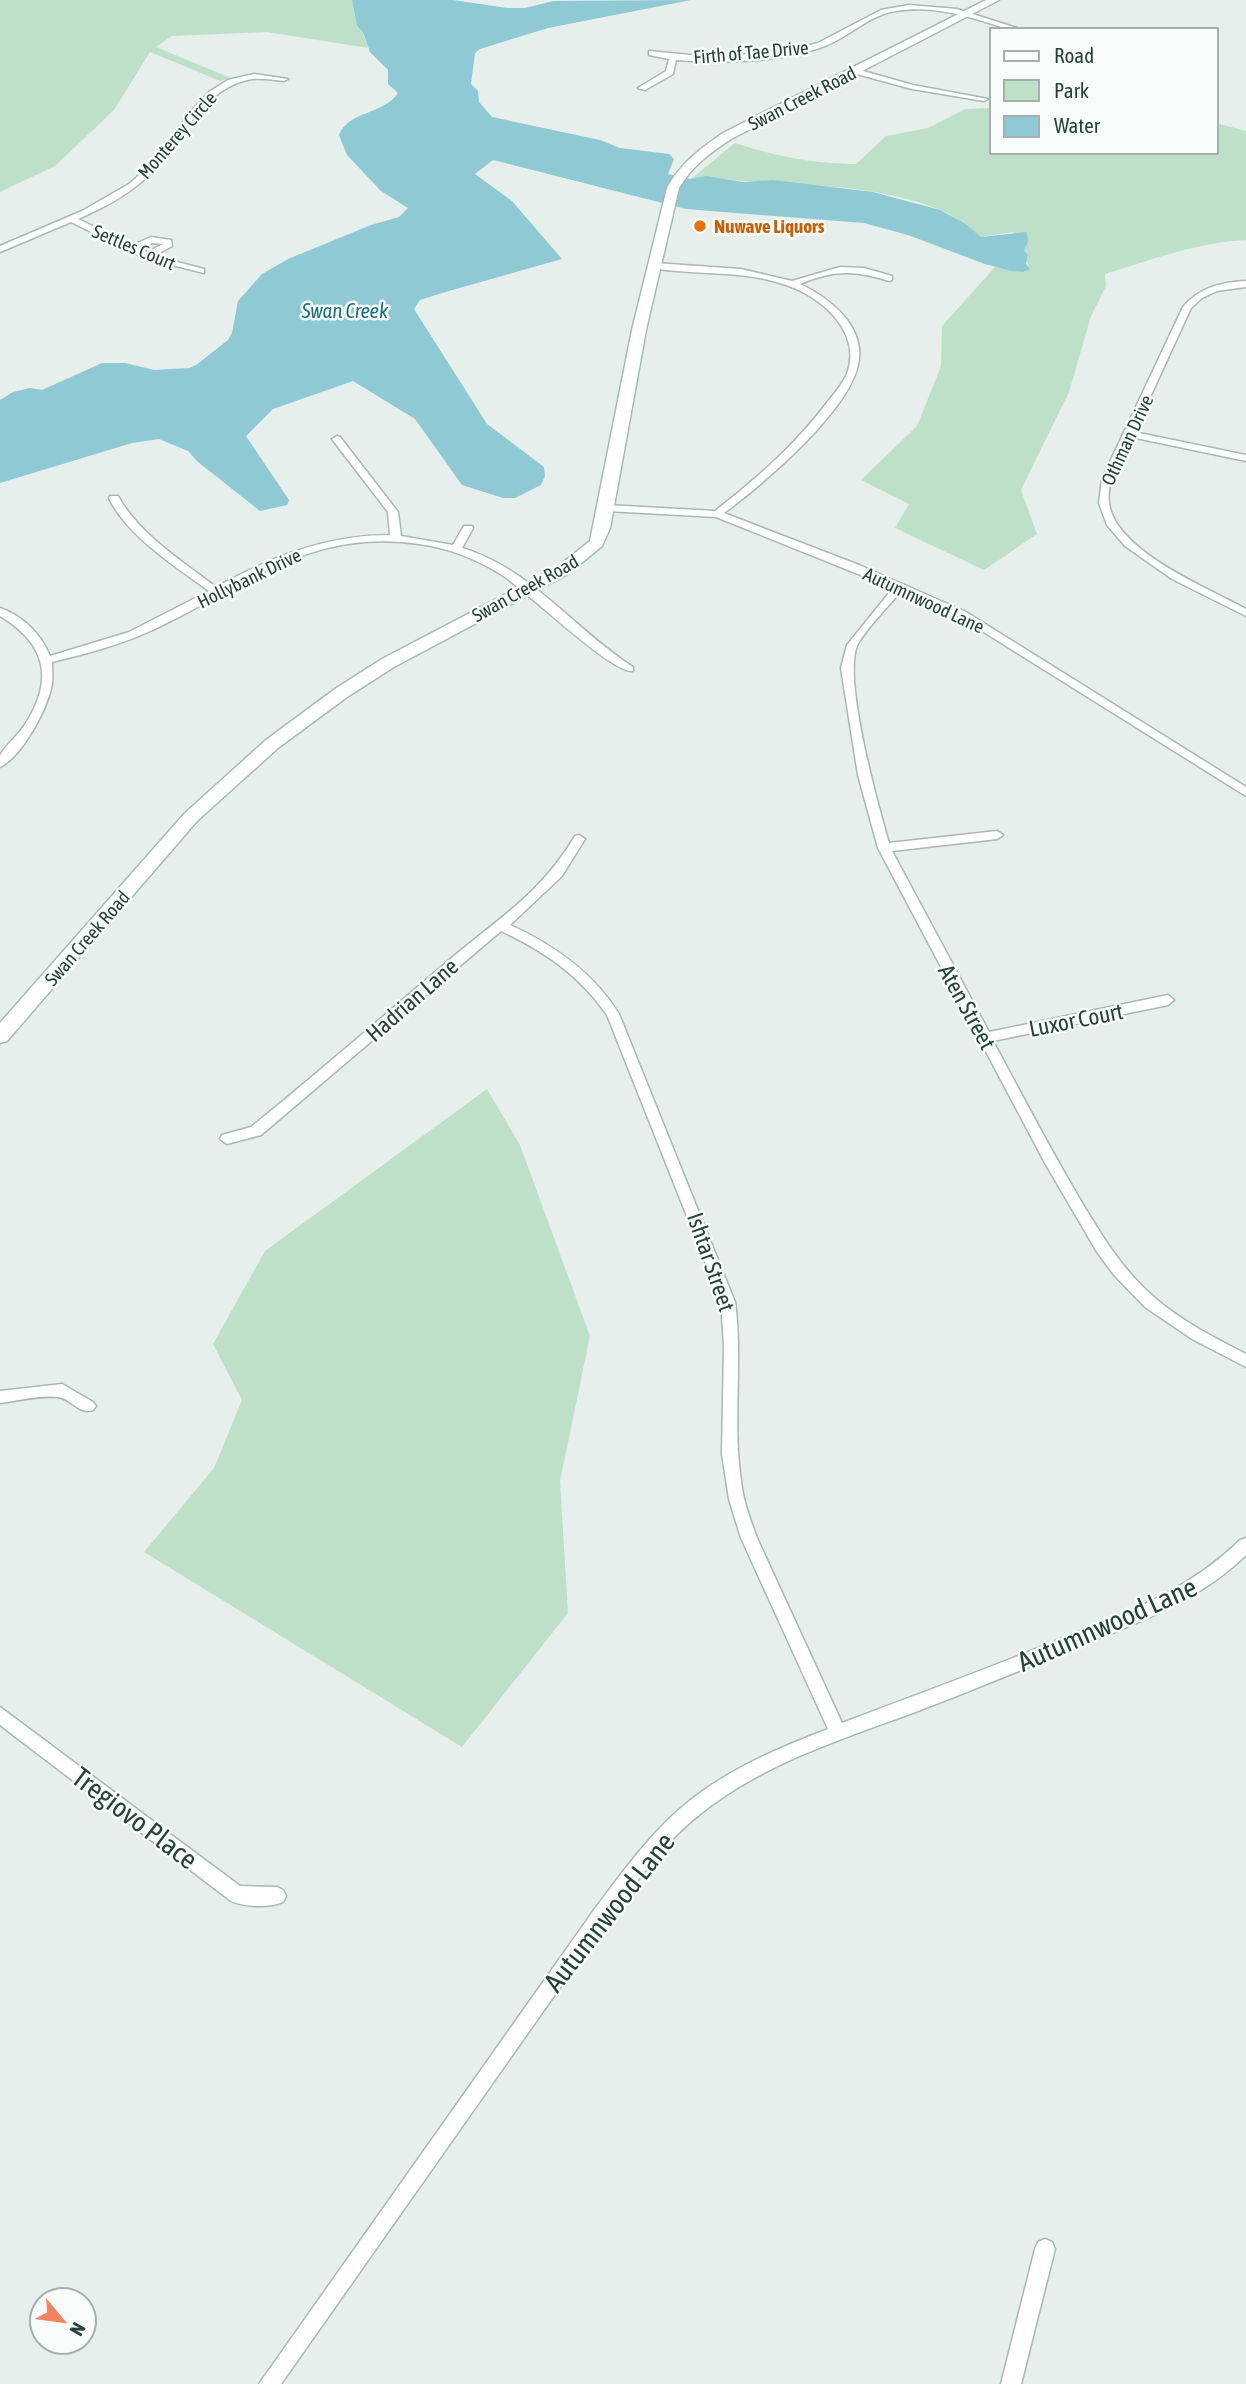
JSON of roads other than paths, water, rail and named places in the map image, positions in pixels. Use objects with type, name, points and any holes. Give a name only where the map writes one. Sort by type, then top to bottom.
[{"type":"street","name":"Swan Creek Road","points":[[0,1036],[191,817],[235,774],[341,693],[420,645],[562,571],[597,543],[607,508],[639,330],[668,206],[673,188],[689,165],[727,136],[993,0]]},
{"type":"street","name":"Firth of Tae Drive","points":[[652,53],[673,58],[722,58],[804,50],[825,43],[892,9],[928,8],[968,14],[1013,28]]},
{"type":"street","points":[[642,88],[670,72],[673,58]]},
{"type":"street","points":[[856,71],[924,90],[984,99]]},
{"type":"street","name":"Monterey Circle","points":[[0,249],[118,194],[139,180],[215,90],[230,82],[253,77],[284,79]]},
{"type":"street","name":"Settles Court","points":[[69,218],[147,256],[201,271]]},
{"type":"street","points":[[132,249],[151,240],[168,242],[169,244],[147,256]]},
{"type":"street","points":[[655,266],[752,274],[792,284],[828,306],[847,326],[854,347],[853,370],[826,412],[797,446],[753,487],[718,514]]},
{"type":"street","points":[[792,284],[824,272],[850,268],[868,270],[889,278]]},
{"type":"street","name":"Othman Drive","points":[[1246,284],[1210,290],[1201,294],[1187,307],[1103,490],[1103,507],[1112,528],[1127,544],[1246,613]]},
{"type":"street","points":[[1129,434],[1246,458]]},
{"type":"street","points":[[337,439],[393,512],[396,539]]},
{"type":"street","points":[[114,498],[118,508],[160,549],[216,592]]},
{"type":"street","name":"Autumnwood Lane","points":[[607,508],[718,514],[899,587],[972,619],[1242,786]]},
{"type":"street","points":[[456,550],[468,528]]},
{"type":"street","name":"Hollybank Drive","points":[[48,660],[125,637],[306,550],[349,542],[396,539],[420,541],[456,550],[489,563],[604,655],[629,669]]},
{"type":"street","name":"Aten Street","points":[[899,587],[852,645],[847,668],[864,775],[884,848],[1069,1194],[1119,1271],[1150,1303],[1197,1335],[1246,1361]]},
{"type":"street","points":[[0,611],[32,631],[43,645],[48,660],[43,696],[34,717],[19,744],[0,763]]},
{"type":"street","points":[[884,848],[998,835]]},
{"type":"street","name":"Hadrian Lane","points":[[227,1139],[256,1130],[501,926],[556,874],[574,852],[579,839]]},
{"type":"street","name":"Ishtar Street","points":[[501,926],[533,940],[575,969],[596,989],[613,1014],[728,1302],[733,1328],[731,1474],[739,1511],[748,1538],[838,1732]]},
{"type":"street","name":"Luxor Court","points":[[984,1038],[1168,1000]]},
{"type":"street","points":[[0,1396],[62,1390],[88,1406]]},
{"type":"street","name":"Autumnwood Lane","points":[[269,2384],[480,2084],[645,1858],[696,1807],[742,1777],[838,1732],[943,1694],[1166,1604],[1218,1573],[1246,1545]]},
{"type":"street","name":"Tregiovo Place","points":[[0,1715],[237,1895],[277,1896]]},
{"type":"street","points":[[1011,2384],[1045,2249]]},
{"type":"water","name":"Swan Creek","points":[[352,0],[453,0],[525,8],[553,1],[691,0],[548,28],[480,49],[475,53],[471,84],[478,91],[479,102],[492,117],[600,140],[620,148],[669,154],[674,159],[668,174],[690,179],[706,176],[743,182],[773,180],[873,192],[940,210],[964,223],[981,237],[1027,232],[1028,242],[1024,250],[1028,255],[1026,264],[1030,269],[1023,272],[1011,271],[985,264],[908,235],[864,223],[686,209],[493,160],[475,174],[512,201],[562,259],[420,300],[414,309],[487,424],[544,467],[545,476],[541,485],[515,498],[503,498],[462,485],[415,419],[353,381],[273,409],[246,436],[289,500],[287,505],[260,511],[188,451],[159,439],[132,443],[0,483],[0,400],[13,392],[30,388],[42,390],[102,363],[125,363],[154,370],[189,368],[196,365],[228,340],[232,333],[238,301],[262,274],[288,259],[371,225],[399,217],[408,208],[381,191],[347,155],[339,135],[350,121],[385,105],[398,93],[388,84],[388,70],[370,52],[363,32],[357,26]]},
{"type":"place","name":"Nuwave Liquors","points":[[700,226]]}]
